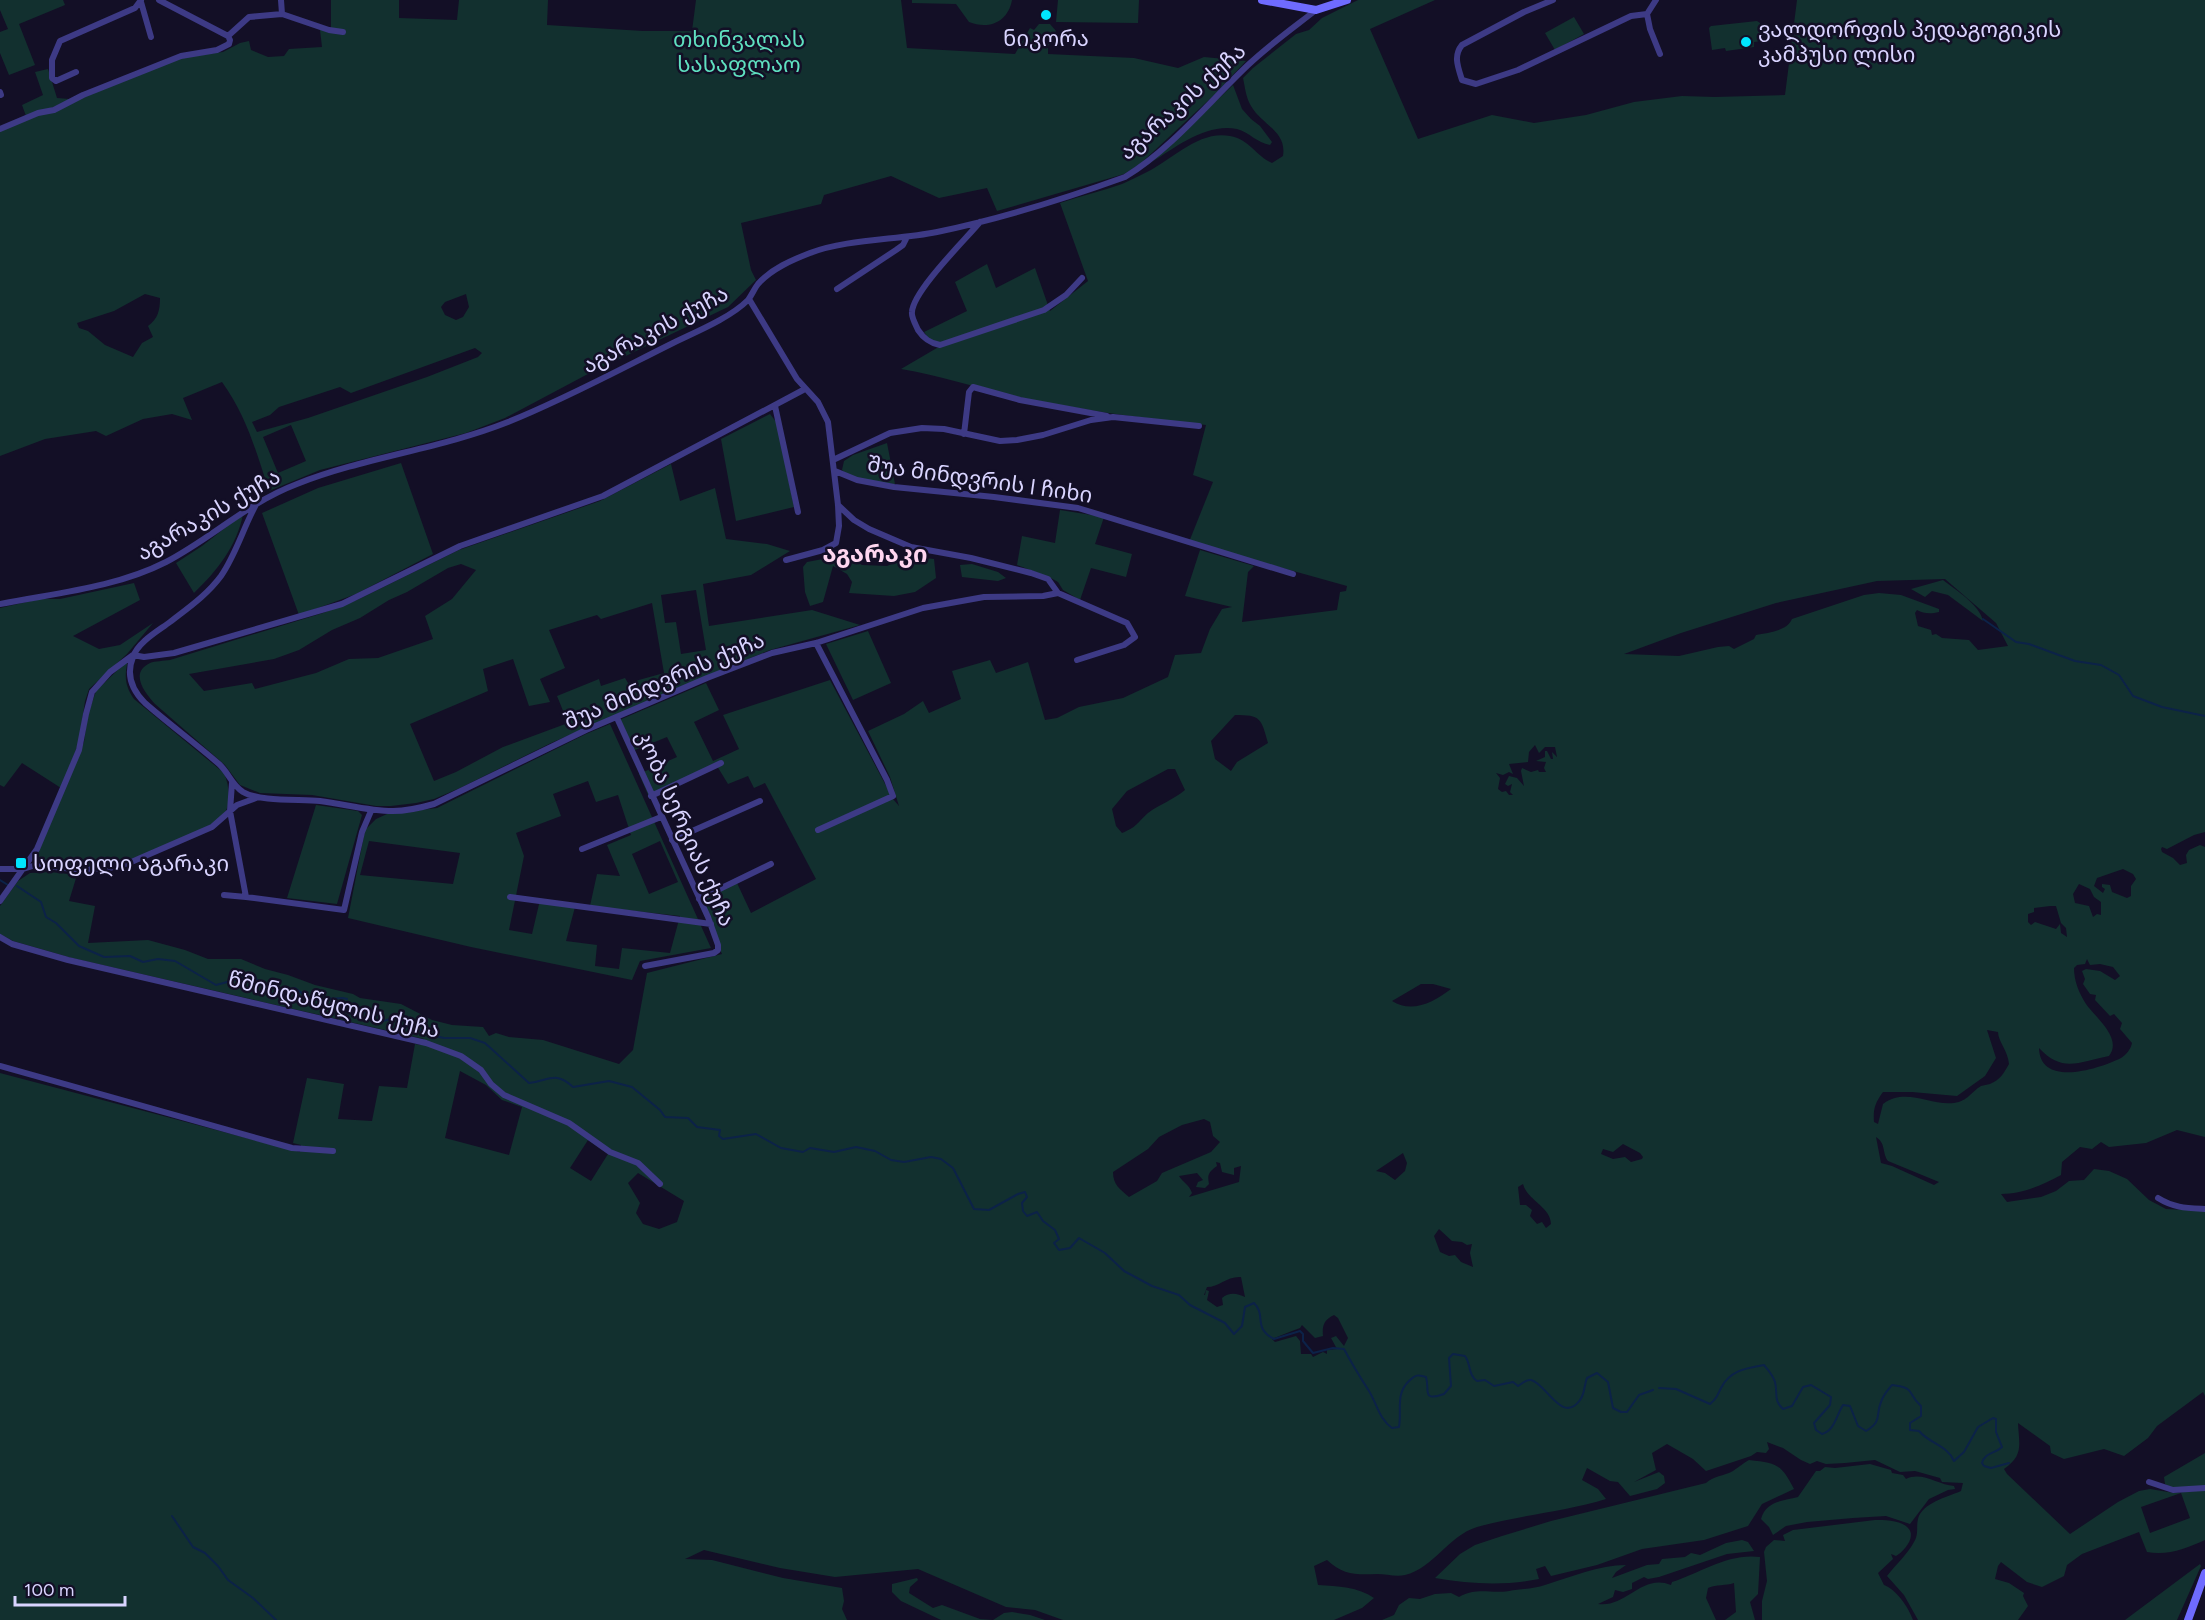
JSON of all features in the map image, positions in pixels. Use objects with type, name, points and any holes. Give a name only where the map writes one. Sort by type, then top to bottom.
[{"type":"street","points":[[0,129],[38,113],[54,110],[83,95],[182,56],[218,50],[229,44],[228,36],[159,0]]},
{"type":"street","points":[[281,0],[282,14]]},
{"type":"street","points":[[1262,0],[1316,10],[1347,0]]},
{"type":"street","points":[[1553,0],[1524,12],[1462,45],[1457,51],[1456,59],[1462,80],[1469,83],[1484,82],[1518,70],[1631,16],[1647,14]]},
{"type":"street","points":[[1656,0],[1647,14],[1660,54]]},
{"type":"street","points":[[141,1],[151,37]]},
{"type":"street","points":[[76,72],[56,81],[52,78],[52,60],[60,41],[135,8],[141,1]]},
{"type":"street","name":"აგარაკის ქუჩა","points":[[0,604],[92,587],[145,572],[197,543],[258,501],[296,484],[508,422],[692,334],[730,313],[749,299],[758,284],[777,268],[811,252],[828,247],[907,237],[981,222],[1125,177],[1137,170],[1196,116],[1256,57],[1316,10]]},
{"type":"street","points":[[228,36],[249,17],[282,14],[343,32]]},
{"type":"street","points":[[981,222],[916,300],[912,316],[918,330],[928,342],[940,345],[1044,310],[1066,295],[1082,278]]},
{"type":"street","points":[[837,289],[903,246],[907,237]]},
{"type":"street","points":[[749,299],[797,379],[824,412],[828,422],[835,471],[839,526],[836,543],[823,550],[786,560]]},
{"type":"street","points":[[964,434],[969,392],[974,387],[1020,400],[1113,417],[1199,426]]},
{"type":"street","points":[[133,655],[144,657],[174,652],[342,603],[460,546],[603,496],[805,389]]},
{"type":"street","points":[[775,406],[798,512]]},
{"type":"street","points":[[833,460],[890,433],[922,428],[944,429],[999,441],[1017,440],[1043,435],[1091,420],[1113,417]]},
{"type":"street","name":"შუა მინდვრის I ჩიხი","points":[[835,471],[857,480],[894,487],[994,496],[1078,508],[1293,574]]},
{"type":"street","points":[[0,901],[37,849],[79,750],[92,692],[110,672],[133,655],[143,642],[207,593],[231,559],[258,501]]},
{"type":"street","points":[[838,505],[869,530],[911,547],[971,558],[1032,573],[1048,579],[1058,593],[1127,623],[1134,637],[1124,645],[1077,660]]},
{"type":"street","name":"შუა მინდვრის ქუჩა","points":[[133,655],[130,669],[131,684],[138,696],[222,767],[232,783],[244,793],[259,797],[342,804],[371,811],[417,809],[461,792],[586,730],[762,657],[816,643],[923,608],[984,597],[1043,596],[1058,593]]},
{"type":"street","points":[[816,643],[887,780],[893,796],[818,830]]},
{"type":"street","name":"კობა სერგიას ქუჩა","points":[[617,718],[711,924],[718,945],[718,950],[645,966]]},
{"type":"street","points":[[651,796],[721,763]]},
{"type":"street","points":[[232,783],[230,811],[246,897]]},
{"type":"street","points":[[0,869],[23,869],[36,865],[82,870],[109,868],[129,863],[212,827],[244,801],[259,797]]},
{"type":"street","points":[[672,840],[760,801]]},
{"type":"street","points":[[224,895],[344,910],[362,832],[371,811]]},
{"type":"street","points":[[582,849],[661,817]]},
{"type":"street","points":[[699,899],[771,864]]},
{"type":"street","points":[[510,897],[711,924]]},
{"type":"street","name":"წმინდაწყლის ქუჩა","points":[[0,937],[12,944],[68,960],[426,1043],[461,1056],[481,1070],[491,1084],[504,1095],[569,1123],[610,1152],[638,1163],[660,1184]]},
{"type":"street","points":[[0,1066],[292,1148],[333,1151]]},
{"type":"street","points":[[2158,1198],[2169,1205],[2205,1209]]},
{"type":"street","points":[[2148,1482],[2173,1491],[2205,1488]]},
{"type":"street","points":[[2188,1620],[2205,1573]]},
{"type":"green space","points":[[0,0],[63,0],[65,5],[19,24],[35,65],[9,75],[0,53],[0,32],[8,29],[0,10]]},
{"type":"green space","name":"თხინვალას სასაფლაო","points":[[331,0],[399,0],[399,18],[457,20],[459,0],[548,0],[547,25],[643,31],[692,31],[696,0],[901,0],[907,48],[1015,54],[1030,28],[1034,30],[1039,24],[1050,24],[1056,31],[1048,47],[1048,54],[1134,58],[1178,68],[1204,57],[1246,61],[1213,96],[1139,165],[1124,174],[997,211],[987,188],[939,198],[891,176],[824,195],[821,204],[741,223],[751,270],[756,280],[728,307],[586,375],[505,418],[466,433],[320,470],[269,491],[244,421],[222,382],[183,398],[192,420],[172,414],[143,419],[106,436],[96,431],[45,439],[0,456],[0,131],[183,57],[223,52],[249,41],[251,50],[268,57],[284,56],[289,49],[322,47],[320,30],[331,29]],"holes":[[[145,294],[160,298],[158,314],[148,326],[153,337],[142,343],[133,357],[105,345],[88,331],[79,328],[77,323],[114,311]],[[466,294],[469,307],[463,317],[456,320],[445,315],[441,307],[445,302]],[[475,348],[482,353],[478,357],[427,377],[308,418],[257,432],[252,422],[270,415],[279,407],[340,387],[351,393]],[[291,425],[306,461],[278,473],[263,437]]]},
{"type":"green space","points":[[912,0],[1012,0],[1010,8],[1002,19],[984,25],[969,22],[956,4],[912,3]]},
{"type":"green space","points":[[1058,0],[1139,0],[1138,23],[1056,22]]},
{"type":"green space","points":[[1358,0],[1435,0],[1370,29],[1418,139],[1492,115],[1534,123],[1586,115],[1634,102],[1682,96],[1785,95],[1797,0],[2205,0],[2205,832],[2167,849],[2162,847],[2161,849],[2180,865],[2187,863],[2186,855],[2189,850],[2200,845],[2205,847],[2205,1137],[2177,1130],[2146,1143],[2109,1147],[2101,1142],[2092,1149],[2080,1147],[2062,1162],[2061,1175],[2025,1191],[2001,1194],[2007,1202],[2041,1197],[2056,1191],[2069,1181],[2084,1180],[2094,1169],[2109,1171],[2127,1179],[2149,1200],[2166,1209],[2205,1211],[2205,1396],[2203,1392],[2157,1426],[2148,1438],[2124,1456],[2104,1449],[2064,1459],[2051,1453],[2050,1446],[2018,1423],[2019,1449],[2015,1459],[2004,1469],[2070,1534],[2139,1491],[2150,1489],[2174,1493],[2205,1490],[2205,1540],[2177,1550],[2155,1553],[2147,1552],[2139,1532],[2082,1554],[2067,1565],[2064,1576],[2042,1587],[2027,1582],[2001,1562],[1995,1579],[2009,1583],[2024,1593],[2023,1596],[2028,1606],[2018,1620],[1918,1620],[1904,1595],[1887,1576],[1914,1542],[1920,1513],[1936,1501],[1961,1491],[1963,1483],[1942,1482],[1940,1478],[1915,1471],[1900,1472],[1875,1460],[1826,1464],[1817,1461],[1810,1464],[1783,1448],[1767,1442],[1769,1449],[1766,1453],[1757,1452],[1706,1471],[1693,1459],[1667,1444],[1652,1453],[1656,1470],[1634,1482],[1659,1472],[1664,1476],[1665,1483],[1657,1489],[1630,1496],[1618,1482],[1610,1481],[1587,1468],[1582,1480],[1598,1489],[1606,1499],[1477,1527],[1458,1537],[1424,1566],[1405,1575],[1350,1573],[1339,1569],[1327,1560],[1314,1566],[1318,1585],[1355,1589],[1374,1598],[1362,1608],[1334,1620],[1063,1620],[1035,1610],[1006,1607],[918,1569],[835,1577],[780,1568],[704,1550],[685,1559],[712,1560],[783,1578],[842,1588],[844,1601],[842,1609],[847,1620],[0,1620],[0,1073],[300,1152],[301,1145],[293,1143],[307,1078],[344,1084],[338,1119],[372,1121],[379,1086],[407,1088],[415,1044],[421,1045],[424,1039],[72,958],[13,941],[0,934],[0,906],[18,881],[30,873],[50,872],[77,875],[69,901],[95,906],[88,943],[148,940],[208,959],[241,959],[265,969],[360,998],[401,1004],[432,1020],[452,1025],[483,1027],[489,1036],[496,1033],[509,1037],[543,1040],[619,1064],[633,1050],[647,973],[722,954],[698,902],[737,883],[751,913],[816,879],[765,783],[754,788],[748,776],[728,784],[717,766],[649,797],[639,774],[677,757],[667,737],[630,752],[617,721],[706,683],[719,710],[694,722],[713,761],[739,749],[723,715],[830,680],[893,799],[899,806],[890,777],[868,731],[904,714],[923,701],[929,713],[961,699],[952,671],[990,660],[996,673],[1028,662],[1045,720],[1057,718],[1079,707],[1123,698],[1168,677],[1175,655],[1201,653],[1210,629],[1222,609],[1232,607],[1185,596],[1200,550],[1254,566],[1248,572],[1242,622],[1337,610],[1340,592],[1346,591],[1347,586],[1189,542],[1213,482],[1193,475],[1206,425],[1058,405],[901,369],[942,345],[930,340],[924,332],[967,311],[955,282],[987,264],[996,288],[1035,268],[1050,311],[1088,281],[1060,203],[1122,184],[1208,137],[1219,135],[1242,140],[1272,163],[1283,156],[1283,147],[1278,134],[1249,103],[1243,78],[1296,34],[1309,30],[1322,18]],"holes":[[[1945,579],[1996,623],[2008,646],[1978,650],[1969,640],[1932,635],[1931,630],[1918,626],[1915,613],[1917,610],[1936,613],[1939,609],[1901,595],[1879,593],[1864,595],[1792,619],[1782,629],[1756,635],[1754,639],[1734,649],[1729,646],[1718,647],[1679,656],[1624,654],[1776,603],[1877,581]],[[1235,715],[1255,717],[1264,728],[1268,743],[1237,762],[1231,771],[1215,759],[1211,741]],[[1535,745],[1539,753],[1545,747],[1555,747],[1557,757],[1552,752],[1553,759],[1551,759],[1545,751],[1545,757],[1536,761],[1546,762],[1544,768],[1546,772],[1538,770],[1531,772],[1522,768],[1524,786],[1517,778],[1509,776],[1505,784],[1508,786],[1512,784],[1510,792],[1513,795],[1509,795],[1506,791],[1502,792],[1498,789],[1500,778],[1496,773],[1513,774],[1509,764],[1528,762],[1529,752]],[[1168,769],[1175,769],[1185,790],[1148,813],[1127,831],[1122,833],[1116,826],[1112,809],[1127,791]],[[2123,869],[2133,874],[2136,879],[2131,886],[2131,896],[2127,898],[2112,892],[2110,885],[2102,884],[2105,889],[2103,893],[2094,886],[2097,878]],[[2079,884],[2090,889],[2094,897],[2101,902],[2101,915],[2097,914],[2093,917],[2089,906],[2075,903],[2073,894]],[[2056,906],[2061,923],[2066,928],[2067,937],[2061,933],[2060,924],[2056,929],[2035,922],[2031,925],[2028,922],[2028,914],[2034,912],[2034,908]],[[2087,959],[2090,965],[2100,964],[2113,967],[2120,976],[2115,980],[2100,971],[2086,969],[2082,971],[2085,979],[2083,984],[2090,994],[2096,995],[2095,1000],[2110,1016],[2114,1014],[2122,1023],[2120,1029],[2132,1043],[2121,1058],[2099,1067],[2060,1072],[2049,1068],[2042,1060],[2039,1048],[2055,1061],[2071,1064],[2109,1056],[2113,1042],[2106,1028],[2081,996],[2074,968],[2085,964]],[[1421,984],[1433,984],[1451,989],[1423,1005],[1407,1006],[1392,1001]],[[1987,1030],[1998,1032],[2009,1064],[1996,1080],[1981,1086],[1966,1098],[1954,1103],[1909,1097],[1892,1099],[1883,1104],[1878,1124],[1874,1122],[1875,1106],[1883,1092],[1957,1096],[1985,1076],[1996,1058]],[[460,1071],[486,1085],[502,1100],[522,1107],[509,1155],[445,1138]],[[1204,1119],[1210,1122],[1213,1136],[1220,1142],[1211,1152],[1162,1173],[1157,1181],[1129,1197],[1116,1184],[1113,1172],[1148,1149],[1159,1137],[1182,1125]],[[1876,1137],[1883,1145],[1888,1161],[1939,1182],[1934,1185],[1881,1163]],[[588,1140],[608,1154],[591,1181],[570,1168]],[[1623,1144],[1643,1157],[1631,1162],[1625,1157],[1613,1159],[1601,1154],[1603,1149],[1613,1152]],[[1403,1153],[1407,1163],[1405,1171],[1395,1180],[1385,1173],[1376,1171]],[[1216,1162],[1220,1163],[1222,1172],[1234,1175],[1234,1168],[1241,1166],[1239,1182],[1189,1197],[1191,1190],[1179,1176],[1197,1173],[1203,1180],[1198,1182],[1196,1187],[1205,1188],[1209,1184],[1210,1172],[1217,1166]],[[638,1173],[684,1201],[677,1222],[659,1229],[643,1224],[636,1213],[640,1203],[628,1183]],[[1523,1184],[1529,1195],[1547,1213],[1551,1224],[1546,1228],[1542,1222],[1537,1224],[1530,1216],[1532,1210],[1526,1205],[1520,1205],[1518,1187]],[[1439,1229],[1452,1241],[1472,1244],[1470,1253],[1473,1267],[1461,1262],[1455,1255],[1449,1256],[1440,1252],[1434,1236]],[[1241,1277],[1245,1297],[1236,1294],[1227,1295],[1222,1298],[1223,1305],[1217,1307],[1207,1300],[1209,1291],[1206,1290],[1204,1295],[1207,1287],[1231,1278]],[[1334,1315],[1338,1318],[1348,1338],[1344,1346],[1336,1336],[1331,1338],[1337,1349],[1327,1350],[1327,1354],[1323,1352],[1313,1357],[1311,1354],[1301,1354],[1300,1341],[1296,1336],[1275,1342],[1272,1339],[1300,1328],[1302,1325],[1315,1338],[1323,1336],[1323,1326]],[[2181,1493],[2190,1518],[2150,1533],[2141,1507]]]},
{"type":"green space","points":[[1574,17],[1584,34],[1555,50],[1545,33]]},
{"type":"green space","points":[[1757,21],[1760,23],[1762,41],[1754,42],[1754,47],[1726,51],[1725,48],[1712,50],[1709,28],[1711,26]]},
{"type":"green space","points":[[48,69],[57,98],[69,99],[66,103],[26,116],[22,105],[43,95],[35,72]]},
{"type":"green space","points":[[1233,85],[1242,109],[1260,126],[1272,142],[1270,145],[1245,132],[1225,128],[1203,133],[1181,143],[1152,162]]},
{"type":"green space","points":[[770,414],[777,423],[794,507],[736,521],[721,439]]},
{"type":"green space","points":[[887,443],[895,484],[859,480],[842,470],[844,461],[853,455]]},
{"type":"green space","points":[[401,463],[433,554],[356,594],[299,615],[262,513],[318,488]]},
{"type":"green space","points":[[671,464],[680,501],[715,488],[726,539],[767,544],[790,551],[751,575],[703,584],[709,626],[812,610],[860,625],[770,650],[551,743],[434,799],[391,806],[376,806],[312,795],[260,793],[240,785],[225,765],[155,704],[143,689],[141,672],[150,663],[170,660],[323,613],[357,600],[459,550],[600,501]],"holes":[[[461,564],[476,570],[452,599],[425,616],[433,639],[378,658],[349,659],[316,673],[255,689],[252,683],[204,691],[189,674],[274,659],[299,650],[448,568]],[[696,590],[706,650],[681,654],[676,622],[665,623],[661,595]],[[652,603],[664,673],[628,683],[625,678],[601,686],[599,679],[557,696],[568,723],[503,747],[434,781],[410,724],[488,691],[483,669],[513,659],[529,706],[550,702],[540,679],[565,668],[549,630],[597,615],[601,619]]]},
{"type":"green space","points":[[1060,510],[1104,517],[1095,544],[1132,554],[1126,577],[1091,568],[1080,600],[1063,590],[1058,582],[1049,577],[1017,565],[1022,536],[1055,543]]},
{"type":"green space","points":[[243,514],[236,537],[225,557],[194,593],[176,563]]},
{"type":"green space","points":[[844,555],[862,565],[887,566],[905,558],[916,557],[934,559],[936,578],[915,592],[894,596],[849,593],[852,582],[847,574],[833,566],[823,602],[810,606],[805,592],[803,567],[807,562]]},
{"type":"green space","points":[[972,564],[998,572],[1006,578],[998,581],[962,577],[960,565]]},
{"type":"green space","points":[[1943,580],[1977,609],[1983,621],[1948,595],[1932,591],[1925,597],[1911,589]]},
{"type":"green space","points":[[134,583],[140,600],[73,636],[99,649],[120,645],[153,623],[127,654],[89,689],[79,742],[61,788],[22,763],[4,787],[0,785],[0,608],[40,599],[60,599]]},
{"type":"green space","points":[[868,631],[891,683],[853,700],[826,644]]},
{"type":"green space","points":[[128,660],[126,681],[134,699],[224,773],[229,794],[227,810],[203,829],[112,865],[86,867],[35,859],[84,742],[88,714],[96,691]]},
{"type":"green space","points":[[610,724],[711,948],[640,961],[632,980],[471,947],[348,918],[365,830],[376,819],[387,814],[437,808]],"holes":[[[588,781],[596,802],[618,795],[631,835],[607,845],[620,876],[597,874],[590,906],[680,916],[670,953],[622,948],[619,969],[595,966],[597,945],[566,941],[575,907],[540,900],[532,934],[509,930],[524,856],[516,833],[561,816],[553,794]],[[369,841],[460,853],[453,884],[360,875]],[[660,841],[678,882],[649,894],[632,854]]]},
{"type":"green space","points":[[316,805],[358,811],[362,815],[337,904],[287,898]]},
{"type":"green space","points":[[2205,1453],[2205,1486],[2173,1489],[2165,1484],[2164,1477]]},
{"type":"green space","points":[[1749,1460],[1777,1466],[1794,1489],[1762,1504],[1748,1526],[1704,1540],[1642,1549],[1597,1565],[1551,1576],[1545,1566],[1536,1569],[1539,1579],[1513,1583],[1487,1583],[1435,1578],[1460,1554],[1475,1545],[1551,1521],[1706,1483],[1733,1471]]},
{"type":"green space","points":[[1870,1464],[1903,1475],[1906,1479],[1924,1477],[1954,1486],[1955,1489],[1929,1499],[1910,1524],[1886,1516],[1853,1518],[1786,1526],[1773,1535],[1761,1519],[1763,1513],[1771,1505],[1798,1497],[1816,1471],[1825,1467]]},
{"type":"green space","points":[[1875,1520],[1897,1522],[1905,1525],[1910,1532],[1910,1540],[1905,1548],[1896,1556],[1891,1554],[1893,1559],[1878,1573],[1884,1585],[1893,1590],[1902,1600],[1913,1620],[1762,1620],[1762,1601],[1767,1581],[1764,1552],[1766,1547],[1774,1540],[1785,1541],[1783,1535],[1793,1530]]},
{"type":"green space","points":[[1742,1540],[1748,1542],[1754,1551],[1727,1554],[1659,1577],[1648,1579],[1644,1577],[1632,1583],[1632,1589],[1623,1592],[1615,1590],[1613,1597],[1598,1604],[1617,1601],[1651,1583],[1671,1585],[1672,1582],[1725,1561],[1760,1557],[1758,1594],[1750,1602],[1755,1620],[1725,1620],[1736,1612],[1734,1583],[1708,1588],[1706,1598],[1716,1620],[1382,1620],[1394,1615],[1399,1605],[1409,1598],[1420,1599],[1435,1594],[1451,1593],[1459,1597],[1478,1591],[1502,1592],[1532,1588],[1595,1569],[1626,1565],[1612,1578],[1647,1565],[1659,1564],[1662,1559],[1685,1557],[1691,1553],[1700,1555],[1726,1543]]},
{"type":"green space","points":[[2200,1564],[2177,1620],[2125,1620]]},
{"type":"green space","points":[[917,1578],[918,1580],[910,1587],[909,1593],[933,1608],[942,1605],[980,1619],[993,1620],[941,1620],[901,1601],[892,1592],[892,1584]]},
{"type":"green space","points":[[1012,1612],[1045,1620],[993,1620],[1004,1613]]},
{"type":"waterway","points":[[1983,619],[2016,642],[2029,644],[2075,661],[2101,665],[2119,675],[2133,696],[2162,707],[2205,716]]},
{"type":"waterway","points":[[0,880],[8,885]]},
{"type":"waterway","points":[[17,886],[41,902],[46,917],[56,923],[79,946],[104,957],[130,956],[143,962],[158,959],[175,961],[216,985],[253,976],[264,991],[274,994],[295,988],[311,1000],[347,999]]},
{"type":"waterway","points":[[354,1003],[365,1012],[371,1021],[398,1017],[430,1035],[444,1038],[470,1038],[485,1043],[529,1083],[557,1078],[573,1087],[609,1081],[632,1087],[660,1110],[665,1117],[688,1118],[697,1127],[720,1130],[719,1136],[723,1139],[756,1134],[781,1148],[803,1152],[810,1148],[834,1152],[856,1147],[875,1151],[891,1160],[904,1162],[931,1157],[941,1159],[953,1168],[974,1209],[989,1210],[1025,1192],[1027,1197],[1022,1203],[1023,1211],[1027,1216],[1037,1212],[1043,1221],[1055,1230],[1059,1239],[1054,1243],[1059,1250],[1070,1248],[1079,1238],[1105,1253],[1124,1271],[1152,1286],[1179,1295],[1190,1305],[1225,1323],[1234,1334],[1242,1326],[1245,1307],[1254,1303],[1260,1312],[1263,1330],[1274,1339],[1300,1331],[1303,1334],[1303,1341],[1313,1353],[1333,1348],[1344,1349],[1381,1416],[1392,1428],[1399,1427],[1400,1397],[1405,1386],[1413,1377],[1419,1375],[1426,1377],[1428,1393],[1432,1397],[1444,1394],[1451,1386],[1449,1358],[1453,1354],[1465,1356],[1472,1376],[1477,1381],[1485,1380],[1494,1386],[1513,1382],[1518,1386],[1531,1380],[1567,1408],[1580,1400],[1587,1378],[1597,1373],[1608,1382],[1613,1408],[1621,1412],[1627,1412],[1639,1395],[1653,1390]]},
{"type":"waterway","points":[[1659,1388],[1676,1389],[1710,1404],[1729,1377],[1745,1369],[1764,1365],[1771,1373],[1776,1386],[1777,1399],[1783,1409],[1792,1406],[1803,1387],[1811,1385],[1831,1397],[1830,1405],[1814,1423],[1816,1430],[1822,1434],[1833,1426],[1843,1405],[1850,1406],[1858,1426],[1866,1431],[1877,1421],[1882,1399],[1892,1385],[1900,1386],[1908,1390],[1921,1406],[1921,1416],[1910,1423],[1910,1430],[1919,1431],[1947,1451],[1954,1461],[1964,1452],[1978,1427],[1993,1418],[1996,1419],[1996,1432],[2002,1447],[1985,1457],[1982,1463],[1991,1468],[2009,1463]]},
{"type":"waterway","points":[[172,1516],[193,1547],[205,1553],[228,1580],[253,1598],[276,1620]]},
{"type":"place","name":"ნიკორა","points":[[1046,15]]},
{"type":"place","name":"ვალდორფის პედაგოგიკის კამპუსი ლისი","points":[[1746,42]]},
{"type":"place","name":"სოფელი აგარაკი","points":[[21,863]]},
{"type":"district","name":"აგარაკი","points":[[875,554]]}]
